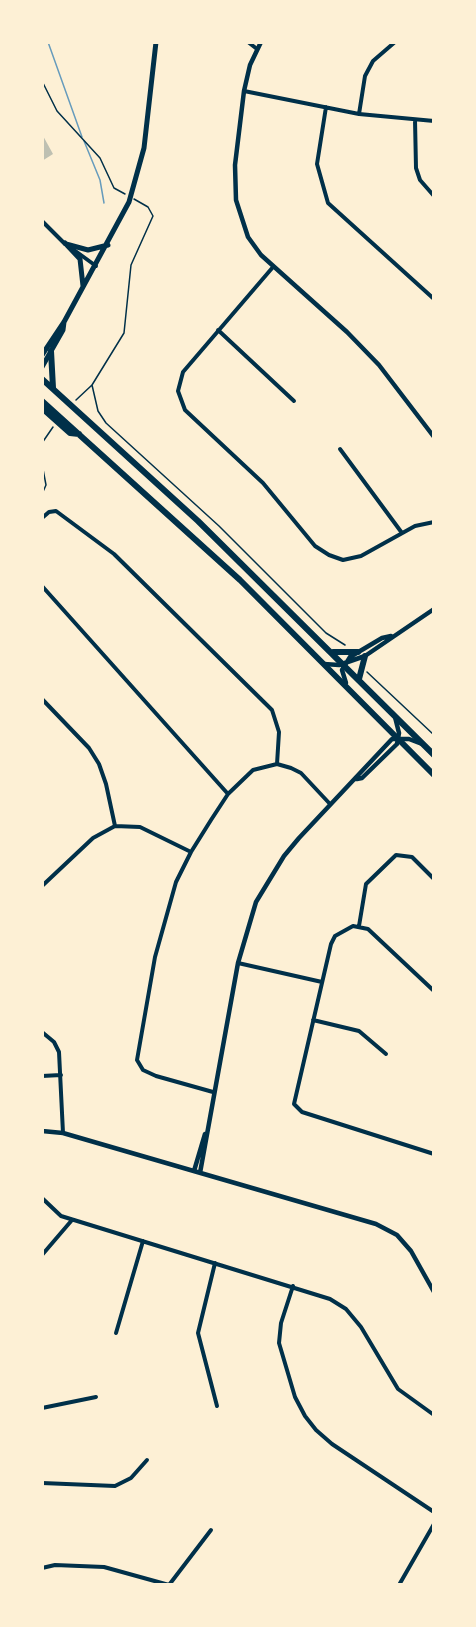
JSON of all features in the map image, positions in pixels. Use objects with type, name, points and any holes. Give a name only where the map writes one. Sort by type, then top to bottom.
[{"type":"main road","points":[[42,355],[96,266],[129,202],[144,148],[156,42]]},
{"type":"main road","points":[[65,243],[88,250],[108,244]]},
{"type":"main road","points":[[65,243],[80,259],[83,288]]},
{"type":"main road","points":[[42,367],[63,330],[64,322]]},
{"type":"main road","points":[[51,351],[53,389]]},
{"type":"main road","points":[[42,379],[198,521],[333,652],[434,755]]},
{"type":"main road","points":[[42,401],[240,580],[434,775]]},
{"type":"main road","points":[[42,408],[70,433],[80,434]]},
{"type":"main road","points":[[333,652],[358,652]]},
{"type":"main road","points":[[360,679],[365,656]]},
{"type":"street","points":[[248,42],[259,44],[244,91],[235,165],[236,200],[248,237],[273,267],[347,332],[402,393],[434,437]]},
{"type":"street","points":[[359,114],[365,76],[373,61],[395,42]]},
{"type":"street","points":[[244,91],[359,114],[434,121]]},
{"type":"street","points":[[326,107],[317,164],[328,203],[434,299]]},
{"type":"street","points":[[415,120],[416,168],[420,180],[434,196]]},
{"type":"street","points":[[42,221],[65,243],[96,266]]},
{"type":"street","points":[[273,267],[187,365],[178,382],[180,400],[195,421],[263,483],[315,546],[329,555],[343,560],[355,558],[415,526],[434,522]]},
{"type":"street","points":[[218,329],[294,401]]},
{"type":"street","points":[[340,449],[402,533]]},
{"type":"street","points":[[42,518],[49,512],[56,512],[114,554],[272,710],[279,732],[278,764]]},
{"type":"street","points":[[42,586],[228,794]]},
{"type":"street","points":[[324,663],[345,664],[365,656],[391,636],[434,609]]},
{"type":"street","points":[[348,687],[342,670],[345,664],[358,652],[382,638],[391,636]]},
{"type":"street","points":[[42,699],[95,757],[106,784],[116,825]]},
{"type":"street","points":[[394,715],[398,738]]},
{"type":"street","points":[[197,1172],[238,963],[249,921],[266,885],[284,856],[330,804],[367,769],[392,739],[409,739],[425,746]]},
{"type":"street","points":[[213,1092],[156,1076],[143,1070],[137,1060],[147,993],[171,897],[191,852],[228,794],[253,770],[278,764],[301,773],[330,804]]},
{"type":"street","points":[[42,886],[93,838],[116,825],[140,826],[191,852]]},
{"type":"street","points":[[359,926],[366,884],[396,855],[412,857],[434,879]]},
{"type":"street","points":[[434,991],[376,934],[359,926],[345,929],[336,936],[331,944],[294,1104],[297,1109],[434,1154]]},
{"type":"street","points":[[238,963],[322,982]]},
{"type":"street","points":[[314,1020],[359,1031],[386,1054]]},
{"type":"street","points":[[42,1032],[57,1047],[61,1075],[63,1133]]},
{"type":"street","points":[[42,1076],[61,1075]]},
{"type":"street","points":[[42,1131],[63,1133],[376,1224],[397,1235],[411,1251],[434,1292]]},
{"type":"street","points":[[42,1198],[56,1213],[72,1220],[326,1296],[346,1310],[361,1327],[398,1389],[434,1415]]},
{"type":"street","points":[[42,1256],[72,1220]]},
{"type":"street","points":[[116,1333],[143,1241]]},
{"type":"street","points":[[215,1263],[198,1333],[217,1406]]},
{"type":"street","points":[[293,1286],[281,1323],[279,1343],[296,1397],[308,1421],[332,1444],[434,1512]]},
{"type":"street","points":[[42,1408],[96,1397]]},
{"type":"street","points":[[42,1483],[116,1486],[131,1478],[147,1460]]},
{"type":"street","points":[[399,1585],[434,1524]]},
{"type":"street","points":[[42,1568],[55,1565],[104,1567],[169,1585],[212,1530]]},
{"type":"path","points":[[42,81],[57,111],[100,158],[114,188],[142,203],[152,212],[131,265],[124,333],[92,385],[76,400]]},
{"type":"path","points":[[92,385],[98,411],[106,423],[219,526],[326,633],[345,644],[348,652]]},
{"type":"path","points":[[42,443],[54,425]]},
{"type":"path","points":[[42,464],[46,484],[42,494]]},
{"type":"path","points":[[362,667],[434,735]]},
{"type":"building","points":[[42,134],[53,154],[42,161]]},
{"type":"waterway","points":[[48,42],[82,137]]},
{"type":"waterway","points":[[84,141],[100,180],[104,203]]}]
